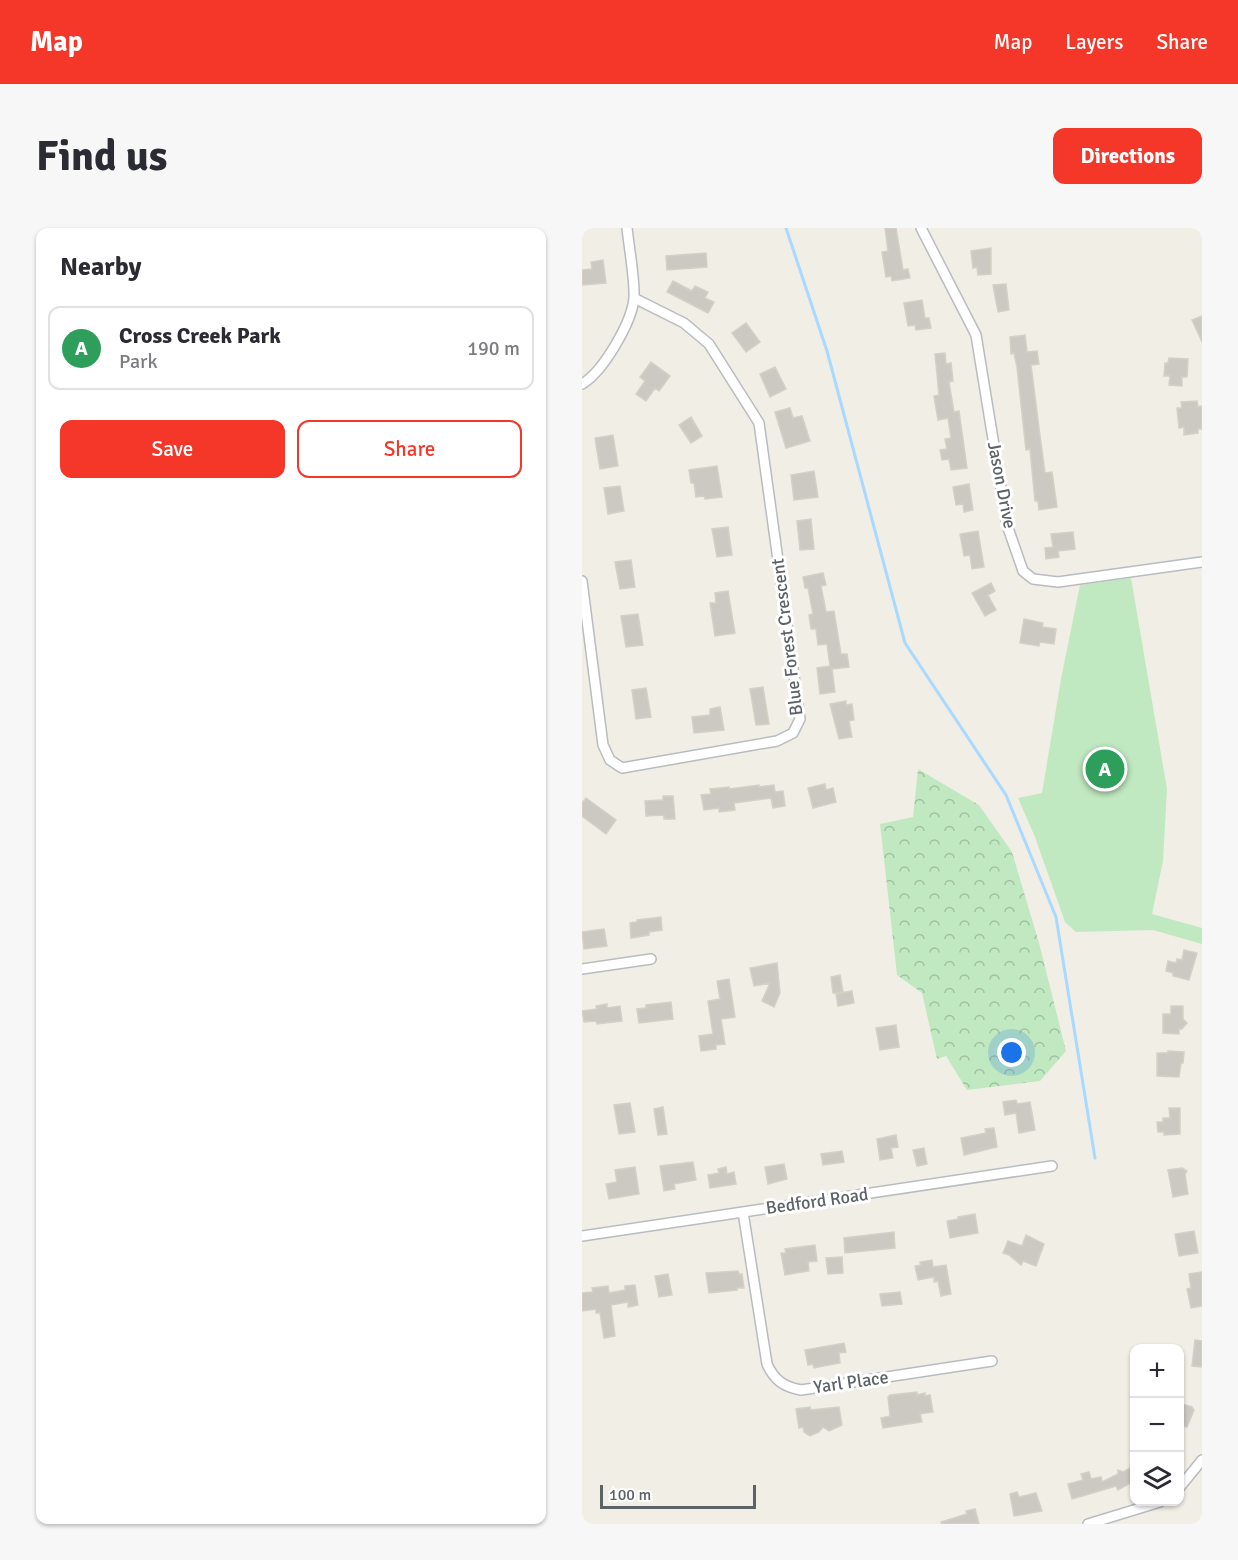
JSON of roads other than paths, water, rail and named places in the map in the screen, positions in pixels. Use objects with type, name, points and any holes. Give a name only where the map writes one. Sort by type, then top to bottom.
[{"type":"street","points":[[582,384],[604,362],[626,324],[634,298],[627,228]]},
{"type":"street","name":"Jason Drive","points":[[921,228],[976,336],[1007,525],[1023,571],[1033,579],[1058,582],[1202,562]]},
{"type":"street","name":"Blue Forest Crescent","points":[[582,581],[603,745],[610,760],[622,768],[777,741],[793,733],[800,719],[759,423],[709,344],[684,323],[634,298]]},
{"type":"street","points":[[582,969],[651,959]]},
{"type":"street","name":"Bedford Road","points":[[582,1236],[1052,1166]]},
{"type":"street","name":"Yarl Place","points":[[743,1212],[767,1364],[776,1379],[783,1385],[801,1390],[992,1361]]},
{"type":"street","points":[[1184,1481],[1202,1460]]},
{"type":"street","points":[[1088,1524],[1147,1506]]},
{"type":"waterway","points":[[786,228],[827,351],[905,643],[1006,795],[1056,917],[1095,1158]]},
{"type":"place","name":"Cross Creek Park","points":[[1105,769]]}]
